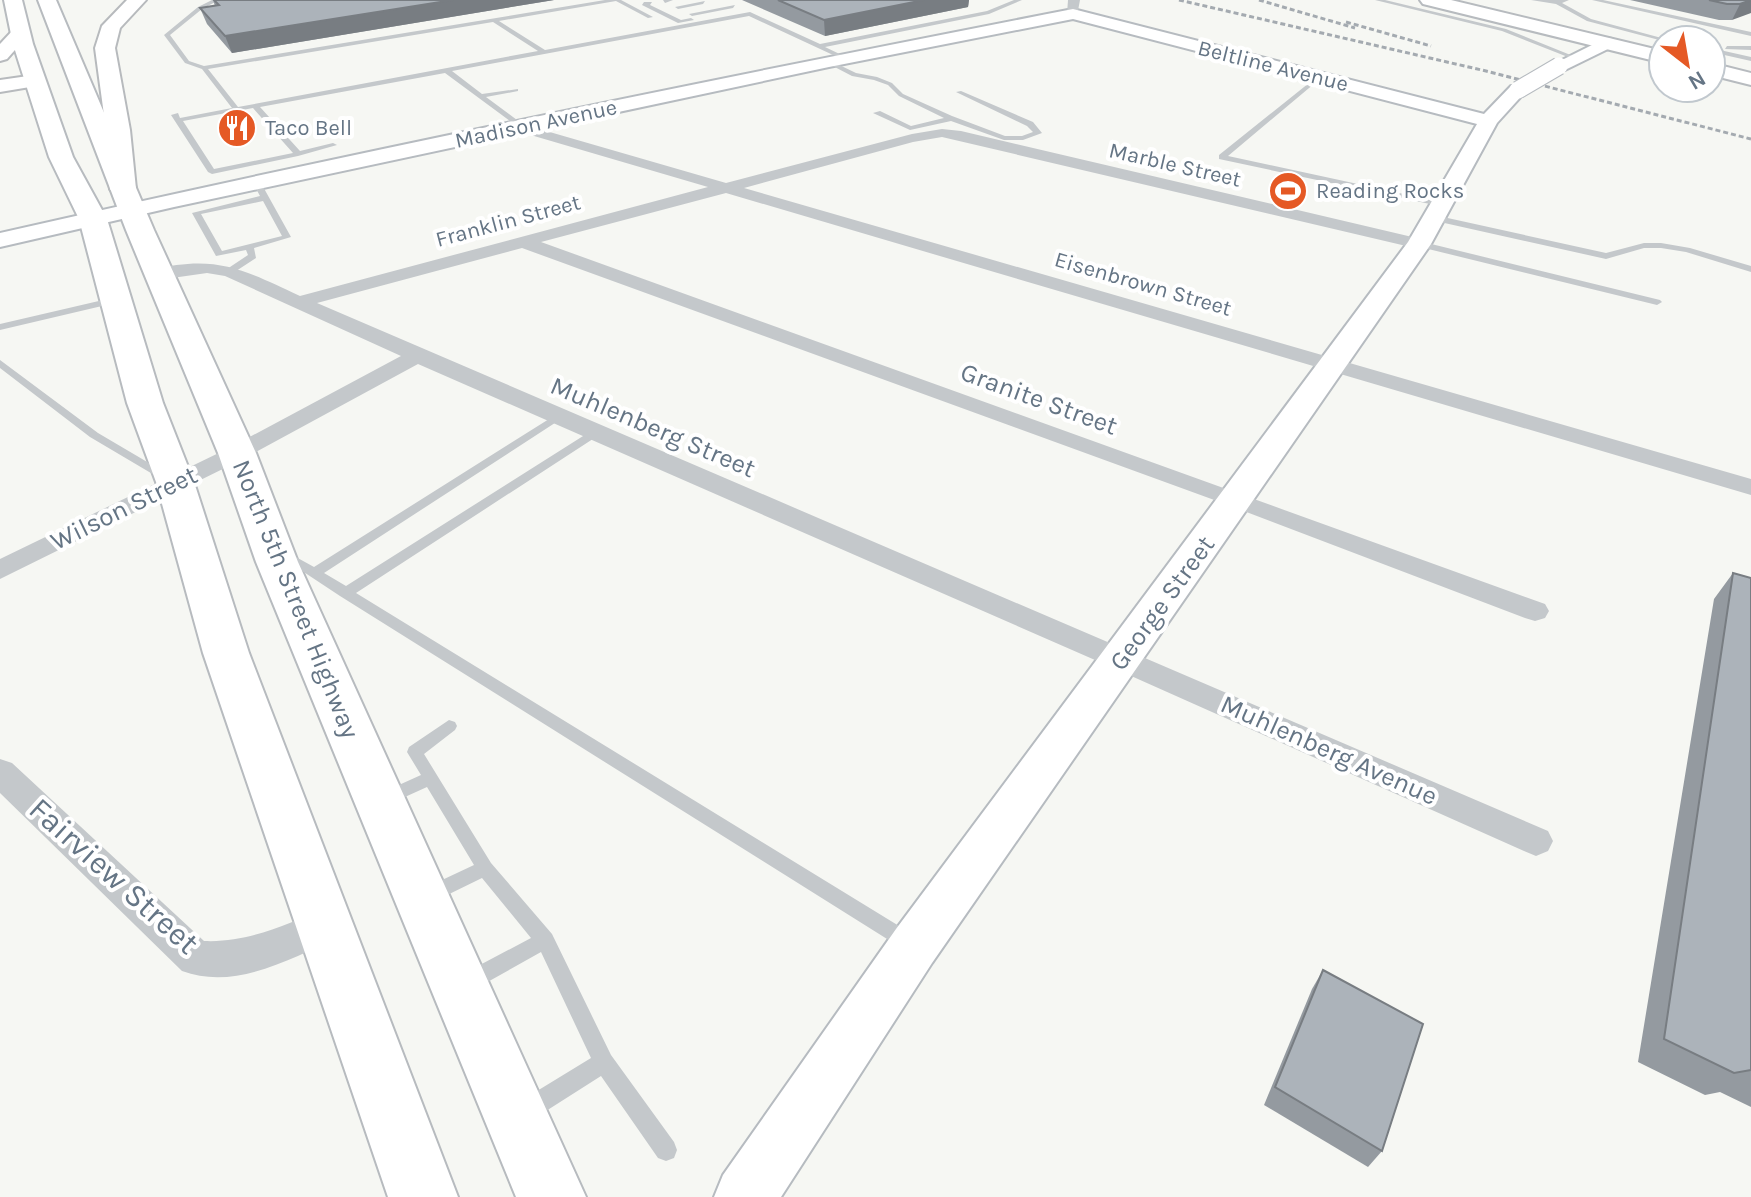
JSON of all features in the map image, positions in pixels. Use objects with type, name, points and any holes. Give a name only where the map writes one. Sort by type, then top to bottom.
[{"type":"main road","name":"North 5th Street Highway","points":[[47,0],[158,274],[237,453],[404,790],[422,898],[551,1197]]},
{"type":"main road","points":[[128,199],[105,48],[111,26],[137,0]]},
{"type":"main road","points":[[1429,0],[1606,43],[1647,47]]},
{"type":"main road","points":[[13,2],[20,34],[61,157],[93,219],[145,403],[175,482],[226,653],[423,1197]]},
{"type":"main road","points":[[0,55],[20,34]]},
{"type":"main road","points":[[0,86],[35,81],[73,70]]},
{"type":"main road","points":[[1727,73],[1751,79]]},
{"type":"street","name":"Madison Avenue","points":[[0,240],[93,219],[128,199],[260,190],[522,128],[841,65],[1074,7]]},
{"type":"street","name":"Beltline Avenue","points":[[1074,7],[1319,77],[1488,121]]},
{"type":"street","name":"George Street","points":[[745,1197],[914,946],[1333,365],[1431,223],[1488,121],[1518,90],[1606,43]]},
{"type":"street","name":"Eisenbrown Street","points":[[522,128],[1751,487]]},
{"type":"street","name":"Marble Street","points":[[731,188],[912,138],[942,133],[1431,223]]},
{"type":"street","name":"Franklin Street","points":[[298,302],[731,188]]},
{"type":"street","name":"Granite Street","points":[[523,242],[1535,611]]},
{"type":"street","name":"Muhlenberg Street","points":[[158,274],[207,267],[230,271],[557,417],[1122,659]]},
{"type":"street","name":"Wilson Street","points":[[0,570],[237,453],[417,356]]},
{"type":"street","name":"Muhlenberg Avenue","points":[[1122,659],[1536,841]]},
{"type":"street","name":"Fairview Street","points":[[0,772],[196,958],[231,960],[264,951],[327,925]]},
{"type":"lane","points":[[216,0],[200,8],[167,35],[187,62],[204,68],[613,0],[672,28]]},
{"type":"lane","points":[[674,4],[692,0]]},
{"type":"lane","points":[[841,65],[1019,0]]},
{"type":"lane","points":[[1378,0],[1504,30],[1567,62]]},
{"type":"lane","points":[[1534,0],[1557,3],[1589,20],[1624,30],[1647,42]]},
{"type":"lane","points":[[1557,3],[1566,0]]},
{"type":"lane","points":[[1595,0],[1751,34]]},
{"type":"lane","points":[[674,4],[719,1],[733,6],[841,65],[890,84],[901,95]]},
{"type":"lane","points":[[692,14],[733,6]]},
{"type":"lane","points":[[653,19],[662,11],[680,22],[746,12]]},
{"type":"lane","points":[[179,120],[257,108],[746,12]]},
{"type":"lane","points":[[492,19],[543,52]]},
{"type":"lane","points":[[1606,43],[1608,35],[1624,30]]},
{"type":"lane","points":[[1727,48],[1751,48]]},
{"type":"lane","points":[[1727,52],[1751,59]]},
{"type":"lane","points":[[204,68],[237,110]]},
{"type":"lane","points":[[446,70],[522,128]]},
{"type":"lane","points":[[1319,77],[1222,157],[1431,223],[1606,256],[1625,254],[1637,247],[1657,246],[1751,269]]},
{"type":"lane","points":[[873,88],[901,95],[952,119],[1004,138],[1023,138],[1038,133],[1030,124],[959,92]]},
{"type":"lane","points":[[483,96],[516,90]]},
{"type":"lane","points":[[231,102],[174,112],[212,172],[270,157],[282,149],[258,118],[257,108]]},
{"type":"lane","points":[[257,108],[298,154]]},
{"type":"lane","points":[[877,113],[910,128],[952,119]]},
{"type":"lane","points":[[233,167],[333,145]]},
{"type":"lane","points":[[260,190],[287,237],[219,254],[196,213],[260,190]]},
{"type":"lane","name":"Marble Street","points":[[1431,223],[1657,302]]},
{"type":"lane","points":[[230,271],[253,256],[249,246]]},
{"type":"lane","points":[[0,327],[116,300]]},
{"type":"lane","points":[[0,363],[94,435],[175,482]]},
{"type":"lane","points":[[557,417],[292,560],[914,946]]},
{"type":"lane","points":[[345,593],[595,433]]},
{"type":"lane","points":[[449,726],[415,752],[404,790],[485,868],[545,940],[604,1062],[666,1150]]},
{"type":"lane","points":[[422,898],[485,868]]},
{"type":"lane","points":[[460,986],[545,940]]},
{"type":"lane","points":[[516,1116],[604,1062]]},
{"type":"building","points":[[214,0],[453,0],[225,36],[200,8],[219,5]]},
{"type":"building","points":[[778,0],[924,0],[824,20]]},
{"type":"building","points":[[1709,0],[1751,0],[1727,4]]},
{"type":"building","points":[[1733,573],[1751,578],[1751,1070],[1734,1073],[1664,1039]]},
{"type":"building","points":[[1323,970],[1423,1024],[1382,1151],[1275,1087]]},
{"type":"railway","points":[[1179,0],[1486,71],[1751,139]]},
{"type":"railway","points":[[1259,0],[1355,28]]},
{"type":"railway","points":[[1346,22],[1431,46]]},
{"type":"place","name":"Taco Bell","points":[[237,128]]},
{"type":"place","name":"Reading Rocks","points":[[1288,191]]}]
